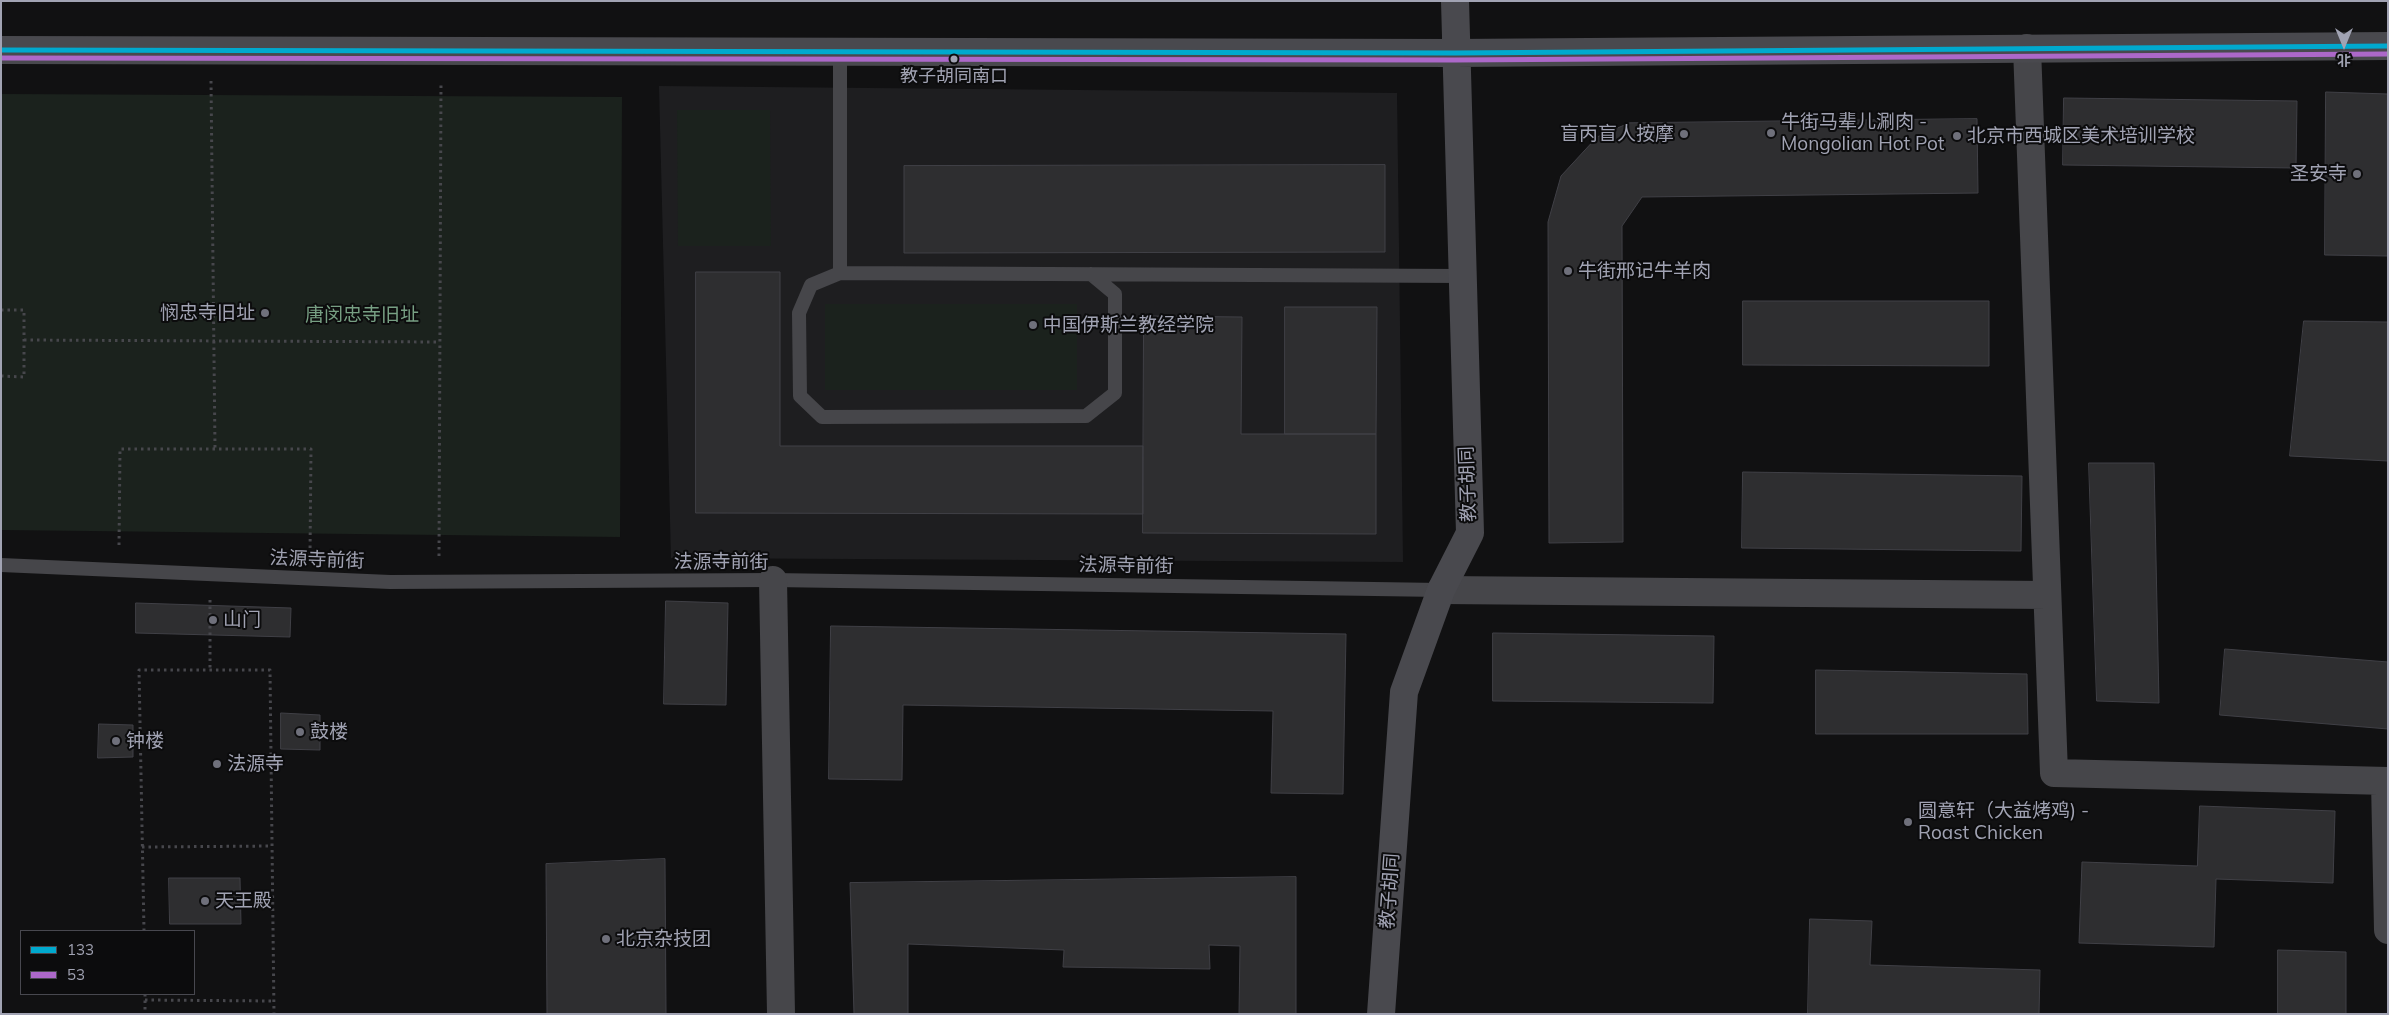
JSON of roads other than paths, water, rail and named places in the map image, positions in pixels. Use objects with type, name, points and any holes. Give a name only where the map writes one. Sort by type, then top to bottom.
[{"type":"main road","name":"教子胡同","points":[[1381,1014],[1404,692],[1441,590],[1470,532],[1455,1]]},
{"type":"main road","points":[[1,50],[1455,53],[2388,46]]},
{"type":"street","points":[[2028,48],[2054,773],[2386,781],[2388,930]]},
{"type":"street","points":[[773,580],[781,1014]]},
{"type":"street","points":[[1441,590],[2047,595]]},
{"type":"lane","points":[[840,52],[840,273]]},
{"type":"lane","points":[[1091,274],[1115,294],[1115,393],[1086,416],[822,417],[800,396],[799,313],[811,285],[840,273],[1091,274],[1462,276]]},
{"type":"lane","name":"法源寺前街","points":[[1,565],[310,578],[439,581],[773,580],[1441,590]]},
{"type":"place","name":"教子胡同南口","points":[[954,59]]},
{"type":"place","name":"牛街马辈儿涮肉 - Mongolian Hot Pot","points":[[1771,133]]},
{"type":"place","name":"盲丙盲人按摩","points":[[1684,134]]},
{"type":"place","name":"北京市西城区美术培训学校","points":[[1957,136]]},
{"type":"place","name":"圣安寺","points":[[2357,174]]},
{"type":"place","name":"牛街邢记牛羊肉","points":[[1568,271]]},
{"type":"place","name":"悯忠寺旧址","points":[[265,313]]},
{"type":"place","name":"中国伊斯兰教经学院","points":[[1033,325]]},
{"type":"place","name":"山门","points":[[213,620]]},
{"type":"place","name":"鼓楼","points":[[300,732]]},
{"type":"place","name":"钟楼","points":[[116,741]]},
{"type":"place","name":"法源寺","points":[[217,764]]},
{"type":"place","name":"圆意轩（大益烤鸡) - Roast Chicken","points":[[1908,822]]},
{"type":"place","name":"天王殿","points":[[205,901]]},
{"type":"place","name":"北京杂技团","points":[[606,939]]},
{"type":"park label","name":"唐闵忠寺旧址","points":[[362,315]]}]
